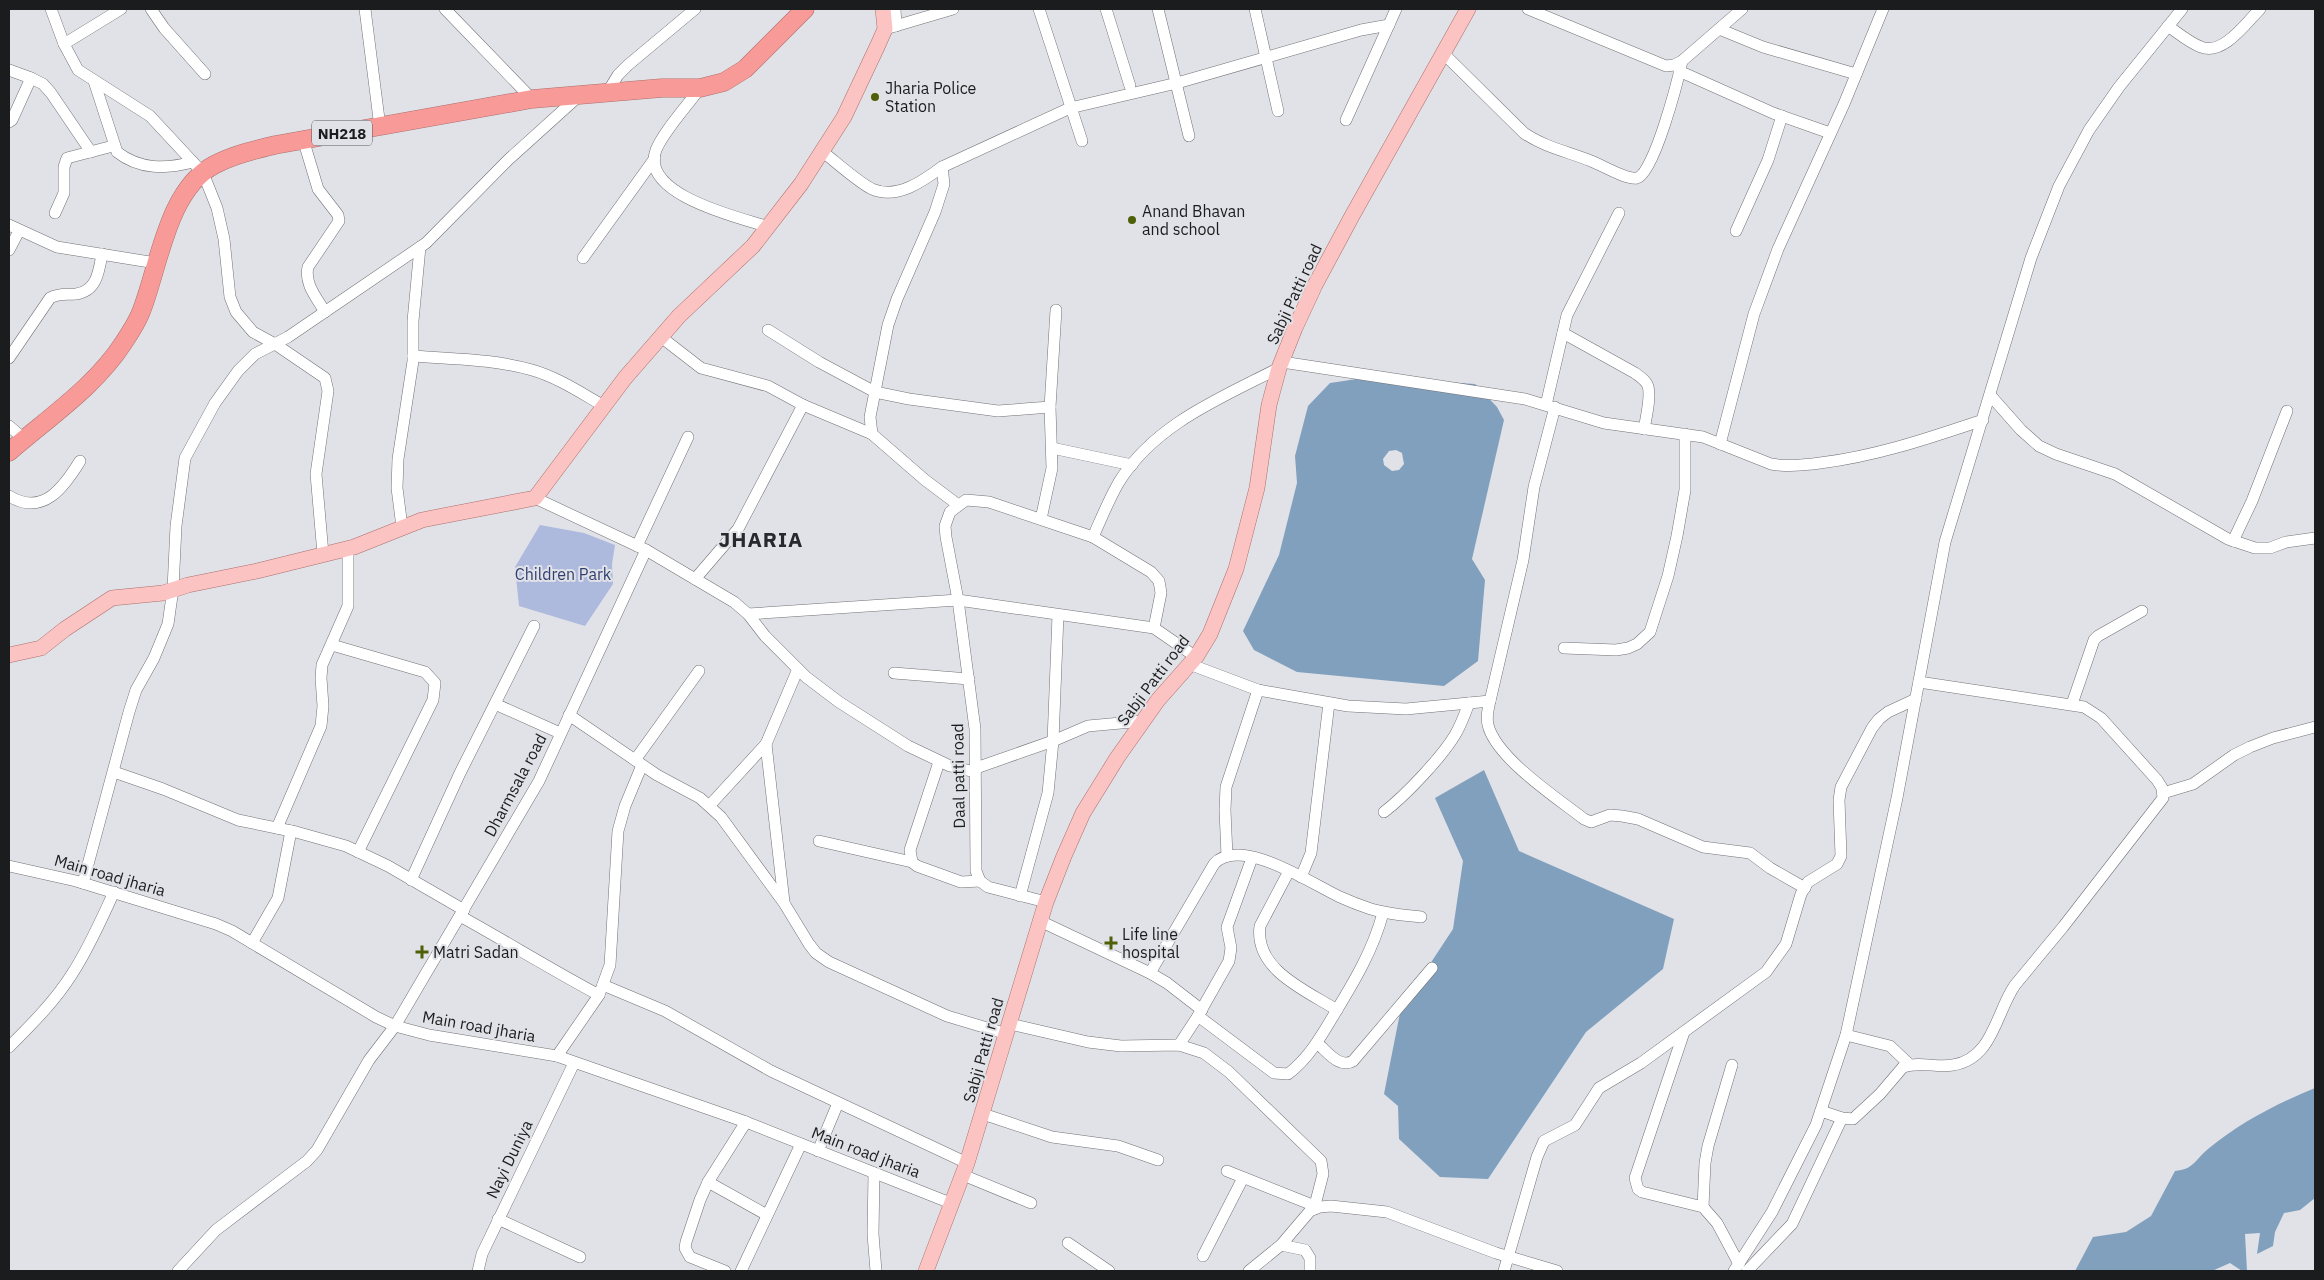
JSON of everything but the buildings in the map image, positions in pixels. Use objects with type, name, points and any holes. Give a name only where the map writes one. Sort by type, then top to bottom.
[{"type":"highway","name":"NH218","points":[[9,452],[80,391],[107,364],[124,343],[140,313],[165,234],[181,201],[195,179],[198,168],[213,166],[243,152],[532,100],[662,88],[700,88],[724,82],[745,68],[805,9]]},
{"type":"main road","points":[[9,655],[41,648],[65,629],[112,598],[150,595],[348,548],[422,520],[535,498],[604,406],[660,337],[679,316],[753,246],[823,152],[844,117],[891,27],[883,9]]},
{"type":"main road","name":"Sabji Patti road","points":[[926,1271],[954,1204],[983,1114],[1046,902],[1083,813],[1117,758],[1143,721],[1192,660],[1210,634],[1236,569],[1257,488],[1262,446],[1280,365],[1315,285],[1468,9]]},
{"type":"street","points":[[51,9],[64,44],[78,70],[150,116],[198,168],[212,193],[222,232],[233,306],[245,324],[253,332],[275,344],[320,374],[327,385],[316,474],[323,554]]},
{"type":"street","points":[[64,44],[121,9]]},
{"type":"street","points":[[151,9],[164,28],[205,74]]},
{"type":"street","points":[[364,9],[380,127]]},
{"type":"street","points":[[445,9],[532,100]]},
{"type":"street","points":[[607,93],[618,75],[628,65],[695,9]]},
{"type":"street","points":[[895,9],[891,27],[953,9]]},
{"type":"street","points":[[1039,9],[1082,141]]},
{"type":"street","points":[[1106,9],[1130,86]]},
{"type":"street","points":[[1158,9],[1178,83],[1189,136]]},
{"type":"street","points":[[1255,9],[1278,111]]},
{"type":"street","points":[[1346,120],[1396,9]]},
{"type":"street","points":[[1528,9],[1658,64],[1680,66],[1782,116],[1830,133]]},
{"type":"street","points":[[1443,53],[1524,134],[1534,140],[1592,161],[1629,178],[1636,178],[1642,176],[1649,165],[1666,119],[1680,66],[1742,9]]},
{"type":"street","points":[[1720,444],[1754,314],[1778,249],[1883,9]]},
{"type":"street","points":[[1740,1269],[1772,1212],[1821,1110],[1846,1034],[1897,798],[1945,542],[2030,258],[2059,186],[2089,130],[2119,87],[2182,9]]},
{"type":"street","points":[[2168,26],[2200,47],[2213,49],[2227,41],[2260,9]]},
{"type":"street","points":[[823,152],[873,189],[896,192],[920,184],[942,167],[1070,108],[1178,83],[1361,30],[1389,25]]},
{"type":"street","points":[[1719,29],[1763,47],[1856,74]]},
{"type":"street","points":[[9,70],[31,78],[51,92],[91,152]]},
{"type":"street","points":[[9,122],[12,120],[31,78]]},
{"type":"street","points":[[94,81],[113,146],[123,157],[144,165],[198,168]]},
{"type":"street","points":[[582,258],[655,158],[660,143],[700,88]]},
{"type":"street","points":[[83,883],[136,690],[154,658],[168,624],[173,589],[176,526],[186,458],[215,403],[238,371],[255,354],[275,344],[325,312],[420,247],[442,228],[508,160],[580,95]]},
{"type":"street","points":[[1736,231],[1768,160],[1782,116]]},
{"type":"street","points":[[303,140],[318,189],[338,215],[339,221],[308,267],[307,272],[307,281],[325,312]]},
{"type":"street","points":[[55,213],[64,193],[65,161],[70,156],[113,146]]},
{"type":"street","points":[[655,158],[660,177],[685,197],[707,208],[769,227]]},
{"type":"street","points":[[872,434],[870,417],[888,325],[897,299],[935,212],[944,184],[942,167]]},
{"type":"street","points":[[1619,213],[1573,302],[1563,333],[1522,560],[1490,702],[1487,718],[1488,726],[1500,747],[1527,774],[1591,822],[1610,815],[1638,819],[1703,847],[1750,853],[1770,868],[1805,888]]},
{"type":"street","points":[[9,250],[14,228],[57,247],[156,263]]},
{"type":"street","points":[[402,527],[397,488],[398,466],[413,356],[413,322],[420,247]]},
{"type":"street","points":[[9,358],[50,298],[58,294],[79,293],[95,283],[99,275],[102,254]]},
{"type":"street","points":[[1041,520],[1052,468],[1050,407],[1056,310]]},
{"type":"street","points":[[768,330],[819,362],[875,392],[909,399],[998,411],[1050,407]]},
{"type":"street","points":[[1563,333],[1645,381],[1649,386],[1649,396],[1644,429]]},
{"type":"street","points":[[660,337],[700,368],[768,386],[803,405],[872,434],[925,480],[957,504],[966,500],[989,502],[1092,537],[1151,572],[1159,582],[1161,593],[1154,628]]},
{"type":"street","points":[[413,356],[489,363],[532,370],[558,381],[604,406]]},
{"type":"street","points":[[1092,537],[1119,482],[1149,444],[1170,427],[1280,365],[1525,399],[1604,423],[1703,437],[1771,464],[1797,466],[1879,453],[1982,420]]},
{"type":"street","points":[[1990,395],[2021,430],[2039,446],[2056,454],[2115,474],[2233,541],[2255,548],[2270,548],[2286,542],[2315,538]]},
{"type":"street","points":[[695,579],[738,530],[803,405]]},
{"type":"street","points":[[2233,541],[2252,501],[2287,411]]},
{"type":"street","points":[[9,426],[24,439]]},
{"type":"street","points":[[1564,648],[1616,650],[1628,648],[1637,644],[1650,632],[1668,576],[1679,527],[1685,482],[1685,434]]},
{"type":"street","name":"Dharmsala road","points":[[178,1271],[216,1230],[307,1161],[317,1150],[337,1118],[368,1060],[395,1026],[538,781],[569,715],[688,437]]},
{"type":"street","points":[[1052,448],[1132,465]]},
{"type":"street","points":[[9,496],[24,502],[35,502],[57,494],[65,486],[80,461]]},
{"type":"street","points":[[535,498],[641,548],[734,602],[748,614],[765,636],[798,669],[839,702],[882,731],[940,762],[976,770],[1088,726],[1143,721]]},
{"type":"street","name":"Daal patti road","points":[[957,504],[950,512],[945,526],[958,600],[976,729],[975,859],[980,881]]},
{"type":"street","points":[[276,828],[321,726],[323,706],[321,672],[326,655],[348,606],[348,548]]},
{"type":"street","points":[[748,614],[958,600],[1154,628],[1192,660],[1258,690],[1367,708],[1406,709],[1490,702]]},
{"type":"street","points":[[2072,704],[2094,640],[2142,611]]},
{"type":"street","points":[[1020,896],[1046,808],[1053,741],[1058,615]]},
{"type":"street","points":[[411,880],[534,626]]},
{"type":"street","points":[[332,645],[425,672],[435,682],[433,700],[358,852]]},
{"type":"street","points":[[710,805],[766,744],[798,669]]},
{"type":"street","points":[[557,1056],[601,990],[610,965],[613,943],[618,831],[639,762],[699,671]]},
{"type":"street","points":[[894,673],[969,679]]},
{"type":"street","points":[[1821,1110],[1842,1118],[1853,1119],[1880,1094],[1899,1070],[1910,1065],[1958,1065],[1968,1060],[1987,1044],[2008,994],[2161,804],[2163,793],[2157,780],[2101,718],[2084,707],[1919,682]]},
{"type":"street","points":[[1227,856],[1226,787],[1258,690]]},
{"type":"street","points":[[1504,1271],[1510,1258],[1537,1157],[1544,1141],[1575,1125],[1599,1088],[1641,1062],[1766,972],[1786,944],[1801,894],[1808,882],[1837,864],[1841,856],[1839,800],[1841,787],[1872,728],[1888,712],[1916,699]]},
{"type":"street","points":[[1301,877],[1311,853],[1329,703]]},
{"type":"street","points":[[1384,812],[1401,800],[1448,744],[1459,728],[1469,703]]},
{"type":"street","points":[[495,704],[560,733]]},
{"type":"street","points":[[569,715],[639,762],[710,805],[721,817],[784,903],[809,944],[816,953],[829,962],[947,1016],[1008,1029],[1088,1042],[1121,1046],[1179,1045],[1204,1053],[1229,1072],[1320,1161],[1323,1174],[1315,1208],[1281,1245],[1249,1271]]},
{"type":"street","points":[[2163,793],[2193,784],[2234,755],[2250,747],[2273,738],[2315,728]]},
{"type":"street","points":[[766,744],[784,903]]},
{"type":"street","points":[[912,862],[910,850],[940,762]]},
{"type":"street","points":[[114,772],[163,789],[238,820],[329,840],[358,852],[411,880],[553,971],[601,990],[665,1011],[746,1058],[838,1103],[1031,1204]]},
{"type":"street","points":[[252,943],[278,898],[291,831]]},
{"type":"street","points":[[819,841],[912,862],[917,866],[962,882],[980,881],[1000,892],[1046,902]]},
{"type":"street","points":[[1150,973],[1214,864],[1218,859],[1227,856],[1252,858],[1288,871],[1341,898],[1383,913],[1421,917]]},
{"type":"street","points":[[1179,1045],[1200,1013],[1231,953],[1227,927],[1252,858]]},
{"type":"street","name":"Main road jharia","points":[[9,866],[83,883],[216,924],[252,943],[376,1018],[395,1026],[429,1036],[557,1056],[746,1122],[954,1204]]},
{"type":"street","points":[[1288,871],[1260,926],[1264,954],[1273,967],[1282,975],[1337,1010]]},
{"type":"street","points":[[9,1047],[51,1003],[72,975],[91,942],[114,892]]},
{"type":"street","points":[[1040,921],[1150,973],[1167,983],[1267,1068],[1282,1075],[1288,1074],[1294,1069],[1317,1043],[1366,962],[1377,938],[1383,913]]},
{"type":"street","points":[[1317,1043],[1340,1063],[1347,1064],[1353,1062],[1432,968]]},
{"type":"street","points":[[1684,1032],[1635,1178],[1636,1184],[1642,1192],[1703,1208],[1717,1223],[1740,1269]]},
{"type":"street","points":[[1846,1034],[1890,1046],[1910,1065]]},
{"type":"street","name":"Nayi Duniya","points":[[478,1271],[482,1254],[498,1219],[574,1063]]},
{"type":"street","points":[[1703,1208],[1705,1163],[1708,1146],[1732,1064]]},
{"type":"street","points":[[818,1151],[838,1103]]},
{"type":"street","points":[[983,1114],[1052,1137],[1118,1146],[1158,1160]]},
{"type":"street","points":[[1740,1269],[1792,1224],[1842,1118]]},
{"type":"street","points":[[724,1271],[690,1257],[686,1248],[686,1242],[708,1182],[746,1122]]},
{"type":"street","points":[[741,1271],[800,1144]]},
{"type":"street","points":[[1227,1171],[1315,1208],[1331,1206],[1386,1212],[1510,1258],[1557,1271]]},
{"type":"street","points":[[874,1173],[873,1234],[876,1271]]},
{"type":"street","points":[[1203,1256],[1243,1178]]},
{"type":"street","points":[[708,1182],[767,1215]]},
{"type":"street","points":[[498,1219],[580,1257]]},
{"type":"street","points":[[1068,1243],[1109,1271]]},
{"type":"street","points":[[1281,1245],[1305,1250],[1310,1258],[1310,1271]]},
{"type":"green space","name":"Children Park","points":[[540,525],[584,533],[615,545],[612,564],[613,584],[585,626],[519,606],[515,567]]},
{"type":"shaded area","points":[[1370,377],[1475,384],[1497,407],[1504,420],[1472,559],[1485,580],[1478,661],[1444,686],[1297,672],[1254,650],[1243,631],[1279,555],[1297,483],[1295,456],[1308,406],[1330,383]],"holes":[[[1396,450],[1402,453],[1404,464],[1399,470],[1392,471],[1384,465],[1383,459],[1389,451]]]},
{"type":"shaded area","points":[[1484,770],[1519,851],[1674,919],[1663,969],[1586,1032],[1488,1179],[1440,1177],[1399,1139],[1398,1106],[1384,1094],[1401,1008],[1453,929],[1463,861],[1435,798]]},
{"type":"shaded area","points":[[2315,1088],[2315,1198],[2300,1210],[2284,1213],[2275,1232],[2273,1246],[2257,1254],[2260,1233],[2245,1234],[2247,1271],[2242,1271],[2230,1263],[2212,1271],[2075,1271],[2093,1237],[2126,1232],[2151,1216],[2175,1171],[2193,1164],[2220,1139],[2246,1122],[2286,1100]]},
{"type":"place","name":"Jharia Police Station","points":[[875,97]]},
{"type":"place","name":"Anand Bhavan and school","points":[[1132,220]]},
{"type":"place","name":"Life line hospital","points":[[1111,943]]},
{"type":"place","name":"Matri Sadan","points":[[422,952]]},
{"type":"district","name":"JHARIA","points":[[761,539]]}]
